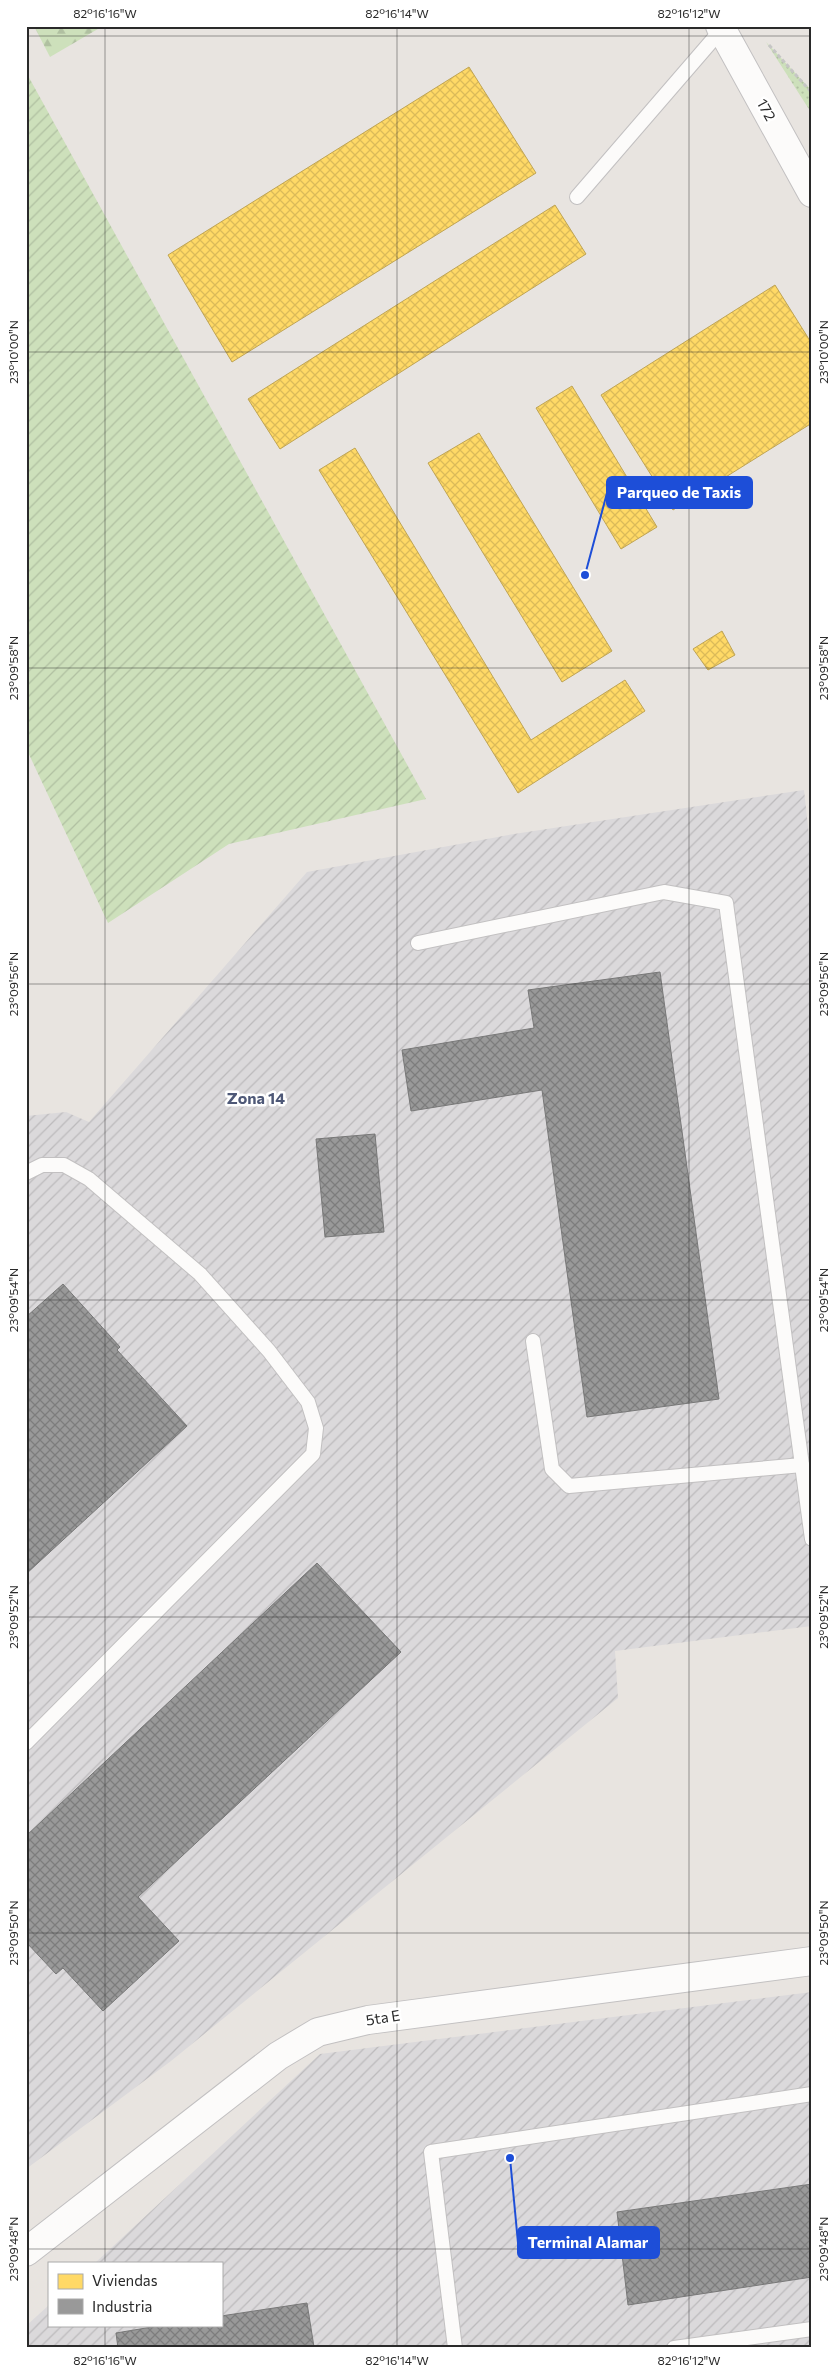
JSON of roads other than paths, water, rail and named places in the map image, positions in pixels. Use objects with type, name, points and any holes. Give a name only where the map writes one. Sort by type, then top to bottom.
[{"type":"street","name":"172","points":[[721,28],[812,193]]},
{"type":"street","name":"5ta E","points":[[27,2250],[278,2056],[318,2032],[368,2020],[812,1961]]},
{"type":"lane","points":[[577,197],[721,28]]},
{"type":"lane","points":[[418,943],[664,892],[726,903],[812,1539]]},
{"type":"lane","points":[[26,1173],[42,1165],[64,1165],[90,1179],[200,1274],[269,1350],[308,1402],[316,1428],[312,1454],[26,1743]]},
{"type":"lane","points":[[533,1342],[552,1469],[569,1486],[802,1466]]},
{"type":"lane","points":[[455,2348],[432,2152],[812,2094]]},
{"type":"lane","points":[[674,2348],[812,2329]]},
{"type":"place","name":"Parqueo de Taxis","points":[[585,575]]},
{"type":"place","name":"Terminal Alamar","points":[[510,2158]]},
{"type":"district","name":"Zona 14","points":[[256,1098]]}]
